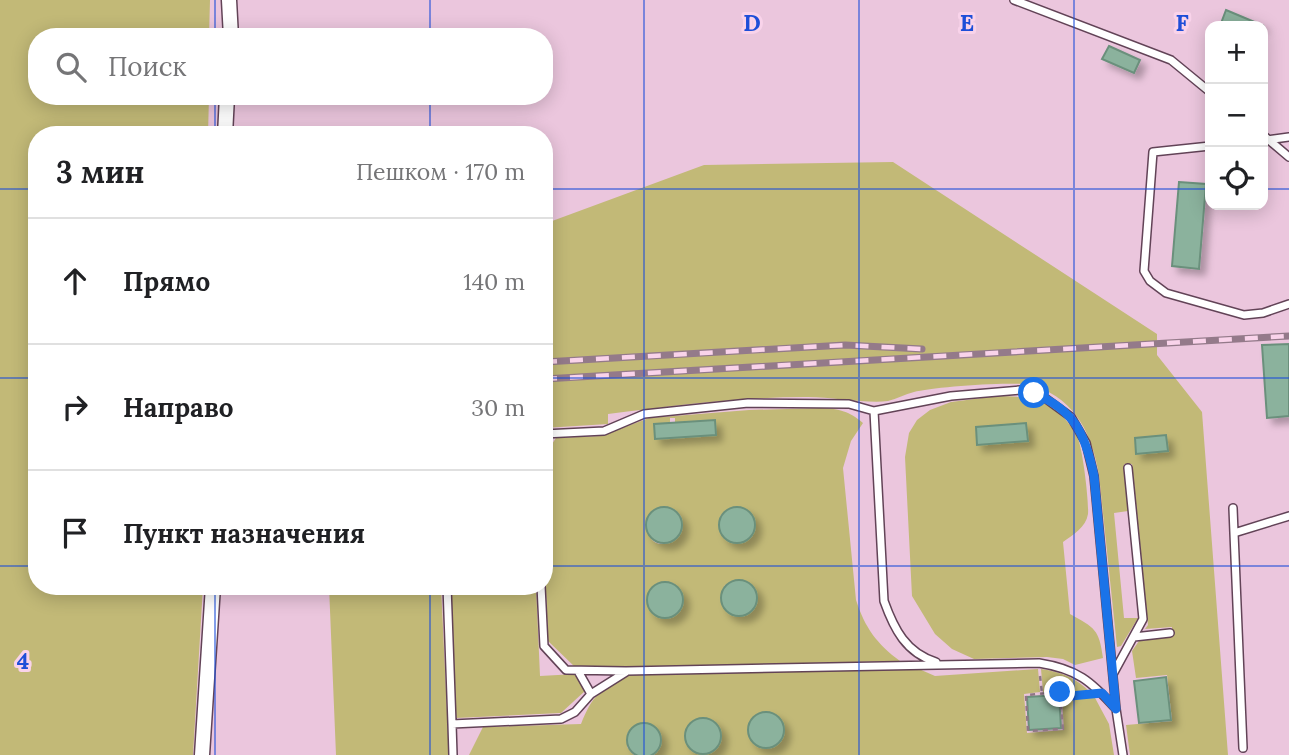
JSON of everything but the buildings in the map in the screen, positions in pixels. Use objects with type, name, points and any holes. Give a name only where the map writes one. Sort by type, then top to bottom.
[{"type":"street","points":[[229,0],[231,28]]},
{"type":"street","points":[[226,126],[227,105]]},
{"type":"street","points":[[202,755],[212,595]]},
{"type":"lane","points":[[1014,0],[1171,61],[1205,88]]},
{"type":"lane","points":[[1268,139],[1289,137]]},
{"type":"lane","points":[[1268,141],[1289,157]]},
{"type":"lane","points":[[1205,147],[1153,152],[1144,271],[1150,281],[1166,293],[1244,315],[1263,313],[1289,304]]},
{"type":"lane","points":[[553,434],[604,431],[644,414],[748,404],[849,404],[874,411],[951,396],[1020,390],[1045,398],[1071,417],[1086,443],[1094,476],[1116,709],[1123,755]]},
{"type":"lane","points":[[874,411],[884,601],[892,623],[904,643],[923,658],[943,664]]},
{"type":"lane","points":[[1113,674],[1143,619],[1129,468]]},
{"type":"lane","points":[[1233,508],[1243,748]]},
{"type":"lane","points":[[1234,533],[1289,516]]},
{"type":"lane","points":[[447,595],[453,755]]},
{"type":"lane","points":[[541,595],[544,646],[566,670],[1039,663],[1071,670],[1084,677],[1116,709]]},
{"type":"lane","points":[[1134,637],[1170,633]]},
{"type":"lane","points":[[578,670],[591,694]]},
{"type":"lane","points":[[452,724],[561,719],[575,712],[591,694],[626,671]]},
{"type":"path","points":[[1039,663],[1042,694]]},
{"type":"path","points":[[1060,692],[1060,697],[1063,729],[1028,731],[1026,695],[1060,692]]},
{"type":"path","points":[[1060,697],[1102,693]]},
{"type":"shaded area","points":[[0,0],[210,0],[209,28],[28,28],[28,105],[209,105],[208,126],[28,126],[28,595],[202,595],[193,755],[0,755]]},
{"type":"shaded area","points":[[893,162],[1157,334],[1157,355],[1202,412],[1228,755],[1130,755],[1126,725],[1172,721],[1167,675],[1136,678],[1132,651],[1139,641],[1172,637],[1172,627],[1145,629],[1148,625],[1132,464],[1124,464],[1128,511],[1114,513],[1124,618],[1138,618],[1121,646],[1117,647],[1096,460],[1087,433],[1072,410],[1062,401],[1035,386],[994,384],[924,390],[879,402],[814,397],[706,403],[608,414],[608,424],[553,427],[553,221],[704,165]],"holes":[[[1166,435],[1168,451],[1135,438]]]},
{"type":"shaded area","points":[[998,396],[1030,399],[1059,413],[1074,432],[1084,465],[1088,514],[1082,527],[1063,542],[1070,614],[1094,630],[1100,641],[1103,658],[1075,665],[1063,659],[1047,657],[974,659],[952,649],[935,634],[912,596],[905,457],[909,433],[917,420],[930,410],[951,402]],"holes":[[[1026,423],[1028,441],[977,445],[976,427]]]},
{"type":"shaded area","points":[[821,408],[844,411],[863,423],[851,441],[843,468],[856,600],[873,635],[900,661],[576,668],[548,641],[546,595],[553,595],[553,442],[556,438],[601,436],[649,418],[749,410]],"holes":[[[670,418],[675,418],[675,423],[714,420],[716,435],[656,439],[654,424],[670,423]],[[662,507],[676,511],[681,519],[681,528],[668,542],[659,544],[651,539],[646,525],[650,513]],[[732,507],[747,511],[753,518],[752,534],[741,542],[726,538],[720,531],[721,515]],[[737,580],[752,586],[756,594],[752,610],[740,615],[725,609],[721,601],[725,585]],[[660,582],[673,583],[682,593],[680,609],[673,615],[657,616],[648,606],[648,595],[653,586]]]},
{"type":"shaded area","points":[[329,595],[441,595],[449,755],[336,755]]},
{"type":"shaded area","points":[[450,595],[536,595],[540,676],[576,674],[585,691],[561,713],[456,718]]},
{"type":"shaded area","points":[[919,669],[935,676],[1038,669],[1040,692],[1024,694],[1027,733],[1064,730],[1062,698],[1094,696],[1109,724],[1114,755],[654,755],[660,746],[659,731],[648,723],[641,723],[627,734],[627,747],[634,755],[469,755],[483,727],[581,724],[598,694],[628,675]],"holes":[[[768,712],[778,718],[783,732],[774,747],[764,748],[753,742],[748,730],[754,717]],[[701,718],[714,722],[721,733],[719,744],[712,750],[703,752],[692,750],[685,739],[689,726]]]},
{"type":"shaded area","points":[[1041,669],[1068,676],[1091,693],[1062,695],[1061,691],[1043,692]]},
{"type":"railway","points":[[553,378],[1289,336]]},
{"type":"railway","points":[[553,361],[845,345],[922,349]]},
{"type":"route","points":[[1034,393],[1054,403],[1071,417],[1089,453],[1094,476],[1116,709],[1102,693],[1060,697],[1060,692]]}]
